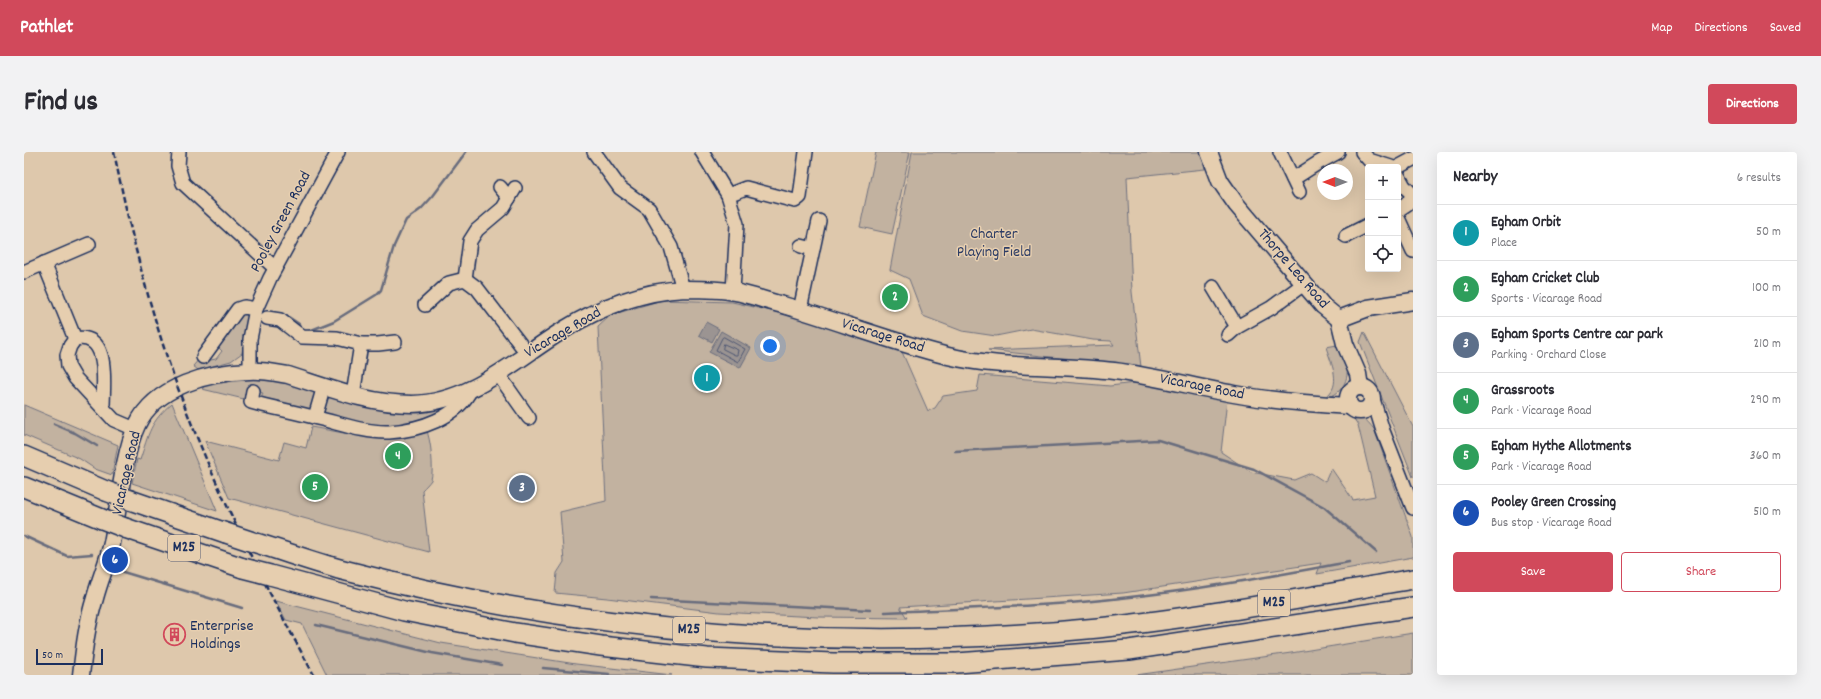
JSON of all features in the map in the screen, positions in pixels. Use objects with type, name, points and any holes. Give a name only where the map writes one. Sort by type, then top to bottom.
[{"type":"highway","name":"M25","points":[[24,456],[130,500],[226,534],[341,569],[430,590],[519,608],[658,627],[810,637],[940,638],[1023,634],[1098,628],[1217,613],[1413,579]]},
{"type":"highway","name":"M25","points":[[24,487],[125,528],[243,568],[404,611],[515,633],[601,646],[706,658],[833,663],[957,663],[1129,650],[1413,607]]},
{"type":"main road","name":"Thorpe Lea Road","points":[[1209,152],[1220,181],[1234,200],[1323,306],[1339,319],[1368,308],[1413,301]]},
{"type":"main road","name":"Vicarage Road","points":[[82,675],[88,622],[111,544],[124,474],[135,429],[152,405],[175,389],[197,380],[250,371],[288,375],[353,395],[391,403],[415,404],[437,401],[471,389],[498,374],[566,328],[608,308],[638,297],[658,292],[683,289],[733,291],[800,310],[911,346],[963,359],[1007,365],[1118,371],[1270,400],[1320,404],[1359,399]]},
{"type":"main road","points":[[1339,319],[1345,344],[1358,374],[1359,399]]},
{"type":"street","points":[[179,152],[178,166],[183,184],[275,268]]},
{"type":"street","name":"Pooley Green Road","points":[[250,371],[250,339],[256,309],[275,268],[338,152]]},
{"type":"street","points":[[594,152],[620,188],[649,210],[671,247],[683,289]]},
{"type":"street","points":[[702,152],[728,195],[737,224],[733,291]]},
{"type":"street","points":[[728,195],[746,188],[795,201],[800,196],[806,152]]},
{"type":"street","points":[[1280,152],[1299,192]]},
{"type":"street","points":[[1293,179],[1318,162],[1338,152]]},
{"type":"street","points":[[1362,152],[1369,160],[1382,164]]},
{"type":"street","points":[[1401,166],[1413,159]]},
{"type":"street","points":[[1401,180],[1413,195],[1407,204],[1401,208]]},
{"type":"street","points":[[465,279],[470,241],[476,230],[503,208],[512,193],[500,187]]},
{"type":"street","points":[[800,310],[807,248],[819,221]]},
{"type":"street","points":[[1401,225],[1413,251]]},
{"type":"street","points":[[1346,236],[1365,226]]},
{"type":"street","points":[[24,272],[89,244]]},
{"type":"street","points":[[44,264],[75,338]]},
{"type":"street","points":[[425,305],[449,283],[465,279]]},
{"type":"street","points":[[465,279],[477,288],[527,353]]},
{"type":"street","points":[[1213,287],[1233,331],[1271,308],[1305,283]]},
{"type":"street","points":[[208,354],[238,309],[244,307],[256,309]]},
{"type":"street","points":[[267,318],[280,320],[302,337],[337,338],[361,344],[395,342]]},
{"type":"street","points":[[75,338],[83,337],[91,340],[96,344],[100,351],[102,361],[103,407]]},
{"type":"street","points":[[75,338],[67,355],[68,366],[75,378],[114,420],[135,429]]},
{"type":"street","points":[[353,395],[361,344]]},
{"type":"street","points":[[498,374],[523,415]]},
{"type":"street","points":[[315,417],[324,386]]},
{"type":"street","name":"Vicarage Road","points":[[253,391],[251,402],[359,428],[388,432],[425,426],[450,412],[466,400],[471,389]]},
{"type":"street","points":[[1359,399],[1383,431],[1413,508]]},
{"type":"green space","points":[[876,152],[910,152],[892,234],[860,227]]},
{"type":"green space","name":"Charter Playing Field","points":[[912,152],[1202,152],[1205,169],[1127,177],[1132,292],[1141,367],[988,350],[1114,345],[1111,341],[1093,340],[1031,329],[996,336],[962,331],[923,316],[909,279],[890,270]]},
{"type":"green space","points":[[662,300],[732,302],[798,317],[902,352],[928,411],[935,408],[943,396],[977,391],[980,375],[1110,386],[1143,382],[1227,400],[1221,452],[1251,472],[1294,480],[1311,473],[1325,482],[1331,468],[1353,500],[1375,496],[1358,425],[1352,416],[1330,409],[1350,411],[1364,418],[1374,429],[1413,537],[1413,557],[1317,574],[1321,563],[1123,593],[900,607],[907,618],[818,617],[719,612],[555,593],[557,573],[564,562],[560,512],[606,501],[598,327],[611,315]]},
{"type":"green space","points":[[245,313],[248,316],[242,353],[231,361],[198,370],[193,366],[200,358],[205,361],[216,359],[222,351],[216,345],[241,315]]},
{"type":"green space","points":[[1364,332],[1413,427],[1413,477],[1360,342]]},
{"type":"green space","points":[[1337,345],[1345,360],[1347,370],[1346,381],[1339,391],[1333,395],[1325,397],[1330,392],[1335,381],[1333,367],[1326,347]]},
{"type":"green space","points":[[242,377],[272,378],[293,381],[311,389],[317,396],[310,411],[259,400],[263,393],[250,391],[248,400],[202,389],[205,385]]},
{"type":"green space","points":[[339,397],[450,404],[450,409],[427,422],[396,426],[361,423],[324,414],[322,406],[326,398]]},
{"type":"green space","points":[[172,403],[217,511],[132,483],[137,459],[140,460],[151,428],[159,416]]},
{"type":"green space","points":[[24,405],[118,445],[112,475],[95,469],[80,459],[24,435]]},
{"type":"green space","points":[[311,427],[360,436],[426,429],[431,447],[432,475],[431,480],[422,490],[429,552],[229,498],[205,441],[279,460],[284,442],[306,448]]},
{"type":"green space","points":[[276,601],[441,643],[576,664],[672,675],[327,675],[302,624],[286,620]]},
{"type":"green space","points":[[1413,633],[1413,675],[1136,675],[1291,653]]},
{"type":"water","points":[[706,322],[719,329],[712,342],[699,335]]},
{"type":"water","points":[[721,331],[751,348],[740,368],[709,352]]},
{"type":"waterway","points":[[309,331],[334,321],[376,295],[381,290],[394,246],[406,220],[421,209],[433,196],[466,152]]},
{"type":"waterway","points":[[287,316],[299,324],[301,329]]},
{"type":"waterway","points":[[54,424],[75,433],[97,446]]},
{"type":"waterway","points":[[955,451],[1158,440],[1254,469],[1324,507],[1376,552]]},
{"type":"waterway","points":[[24,536],[67,556],[92,554]]},
{"type":"waterway","points":[[885,612],[1069,603],[1158,594],[1267,577],[1349,562]]},
{"type":"waterway","points":[[123,572],[242,608]]},
{"type":"waterway","points":[[651,599],[870,610]]},
{"type":"waterway","points":[[316,625],[432,653],[502,665]]},
{"type":"waterway","points":[[543,668],[609,674]]},
{"type":"railway","points":[[114,152],[144,282],[168,360],[183,401],[216,481],[253,560],[314,675]]},
{"type":"place","name":"Egham Cricket Club","points":[[895,297]]},
{"type":"place","name":"Egham Orbit","points":[[707,378]]},
{"type":"place","name":"Grassroots","points":[[398,456]]},
{"type":"place","name":"Egham Hythe Allotments","points":[[315,487]]},
{"type":"place","name":"Egham Sports Centre car park","points":[[522,488]]},
{"type":"place","name":"Pooley Green Crossing","points":[[115,560]]},
{"type":"place","name":"Enterprise Holdings","points":[[175,635]]}]
